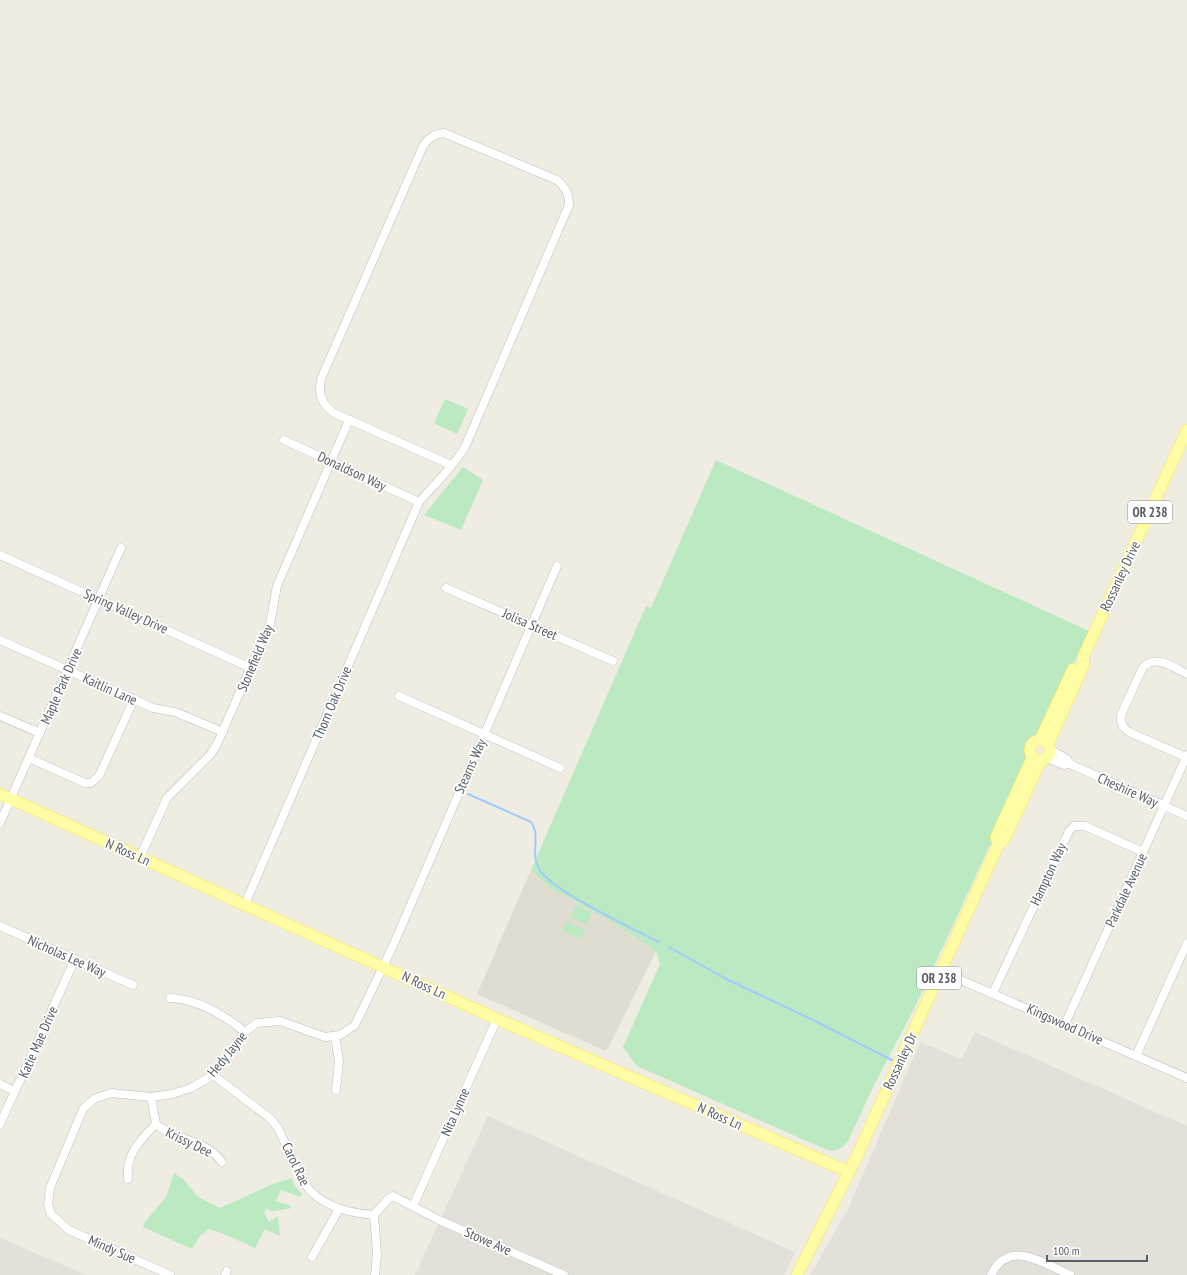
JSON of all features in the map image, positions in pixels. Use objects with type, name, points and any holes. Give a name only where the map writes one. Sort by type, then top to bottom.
[{"type":"main road","name":"Rossanley Drive","points":[[998,845],[996,837],[1043,751],[1084,664],[1083,657],[1187,430]]},
{"type":"main road","name":"N Ross Ln","points":[[0,794],[497,1019],[849,1172]]},
{"type":"main road","name":"Rossanley Dr","points":[[797,1275],[849,1172],[942,972],[998,845]]},
{"type":"street","name":"Thorn Oak Drive","points":[[245,904],[419,502],[465,447],[567,213],[570,205],[569,194],[564,186],[550,177],[452,135],[440,133],[429,139],[408,180],[320,379],[320,400],[334,413],[349,420]]},
{"type":"street","name":"Stonefield Way","points":[[140,857],[167,798],[211,754],[222,732],[270,624],[277,586],[349,420]]},
{"type":"street","points":[[349,420],[451,465]]},
{"type":"street","name":"Donaldson Way","points":[[284,440],[419,502]]},
{"type":"street","name":"Maple Park Drive","points":[[0,823],[121,548]]},
{"type":"street","name":"Spring Valley Drive","points":[[0,555],[251,668]]},
{"type":"street","name":"Stearns Way","points":[[383,967],[557,566]]},
{"type":"street","name":"Jolisa Street","points":[[446,588],[613,661]]},
{"type":"street","name":"Kaitlin Lane","points":[[0,640],[153,708],[175,712],[222,732]]},
{"type":"street","points":[[1186,756],[1131,733],[1124,728],[1120,722],[1121,715],[1140,674],[1148,662],[1155,660],[1187,674]]},
{"type":"street","points":[[399,696],[560,768]]},
{"type":"street","points":[[29,758],[86,783],[91,783],[99,776],[134,699]]},
{"type":"street","points":[[0,716],[40,733]]},
{"type":"street","name":"Cheshire Way","points":[[1043,751],[1064,765],[1070,764],[1187,816]]},
{"type":"street","name":"Parkdale Avenue","points":[[1065,1024],[1186,756]]},
{"type":"street","name":"Hampton Way","points":[[993,993],[1069,831],[1074,826],[1086,826],[1143,852]]},
{"type":"street","name":"Nicholas Lee Way","points":[[0,926],[133,985]]},
{"type":"street","points":[[1136,1056],[1187,943]]},
{"type":"street","name":"Katie Mae Drive","points":[[0,1124],[75,959]]},
{"type":"street","points":[[336,1090],[339,1062],[336,1036],[347,1032],[355,1025],[383,967]]},
{"type":"street","name":"Kingswood Drive","points":[[942,972],[1187,1078]]},
{"type":"street","points":[[170,998],[186,1001],[212,1010],[225,1017],[245,1032]]},
{"type":"street","name":"Nita Lynne","points":[[413,1206],[497,1019]]},
{"type":"street","name":"Hedy Jayne","points":[[75,1233],[57,1221],[51,1214],[48,1204],[53,1178],[83,1109],[94,1099],[111,1093],[151,1097],[186,1090],[213,1075],[245,1032],[257,1023],[274,1020],[301,1027],[325,1037],[336,1036]]},
{"type":"street","name":"Carol Rae","points":[[213,1075],[271,1119],[278,1128],[307,1188],[319,1199],[339,1209],[374,1215]]},
{"type":"street","points":[[0,1084],[15,1091]]},
{"type":"street","points":[[128,1179],[128,1166],[132,1153],[142,1137],[156,1124],[151,1097]]},
{"type":"street","name":"Krissy Dee","points":[[156,1124],[211,1150],[222,1162]]},
{"type":"street","points":[[374,1275],[377,1254],[374,1215],[388,1199],[393,1196],[413,1206]]},
{"type":"street","name":"Stowe Ave","points":[[413,1206],[439,1220],[564,1275]]},
{"type":"street","points":[[312,1257],[339,1209]]},
{"type":"street","name":"Mindy Sue","points":[[75,1233],[170,1275]]},
{"type":"street","points":[[991,1275],[998,1262],[1013,1255],[1025,1255],[1070,1275]]},
{"type":"shaded area","points":[[531,870],[551,888],[607,919],[656,951],[608,1049],[605,1051],[477,994]]},
{"type":"shaded area","points":[[975,1032],[1187,1126],[1187,1275],[810,1275],[848,1209],[920,1042],[962,1059]]},
{"type":"shaded area","points":[[488,1116],[795,1252],[784,1275],[415,1275]]},
{"type":"shaded area","points":[[0,1238],[86,1275],[0,1275]]},
{"type":"green space","points":[[445,399],[468,409],[457,434],[434,423]]},
{"type":"green space","points":[[716,460],[1089,631],[916,1005],[874,1085],[848,1141],[841,1148],[836,1150],[827,1150],[637,1066],[623,1047],[660,964],[656,951],[607,919],[551,888],[531,870],[646,606],[651,608]]},
{"type":"green space","points":[[463,467],[483,480],[461,530],[424,515]]},
{"type":"green space","points":[[576,905],[592,913],[586,925],[570,917]]},
{"type":"green space","points":[[567,921],[585,931],[581,939],[562,930]]},
{"type":"green space","points":[[174,1173],[184,1180],[198,1197],[220,1208],[273,1184],[292,1178],[295,1186],[302,1194],[301,1197],[281,1190],[276,1201],[291,1206],[289,1209],[271,1211],[267,1208],[264,1212],[269,1222],[278,1216],[280,1236],[265,1229],[255,1248],[209,1229],[200,1236],[192,1249],[143,1227],[145,1222],[166,1197]]},
{"type":"waterway","points":[[468,794],[531,822],[534,827],[536,839],[536,863],[547,878],[594,909],[659,942]]},
{"type":"waterway","points":[[669,947],[726,979],[811,1019],[892,1060]]}]
